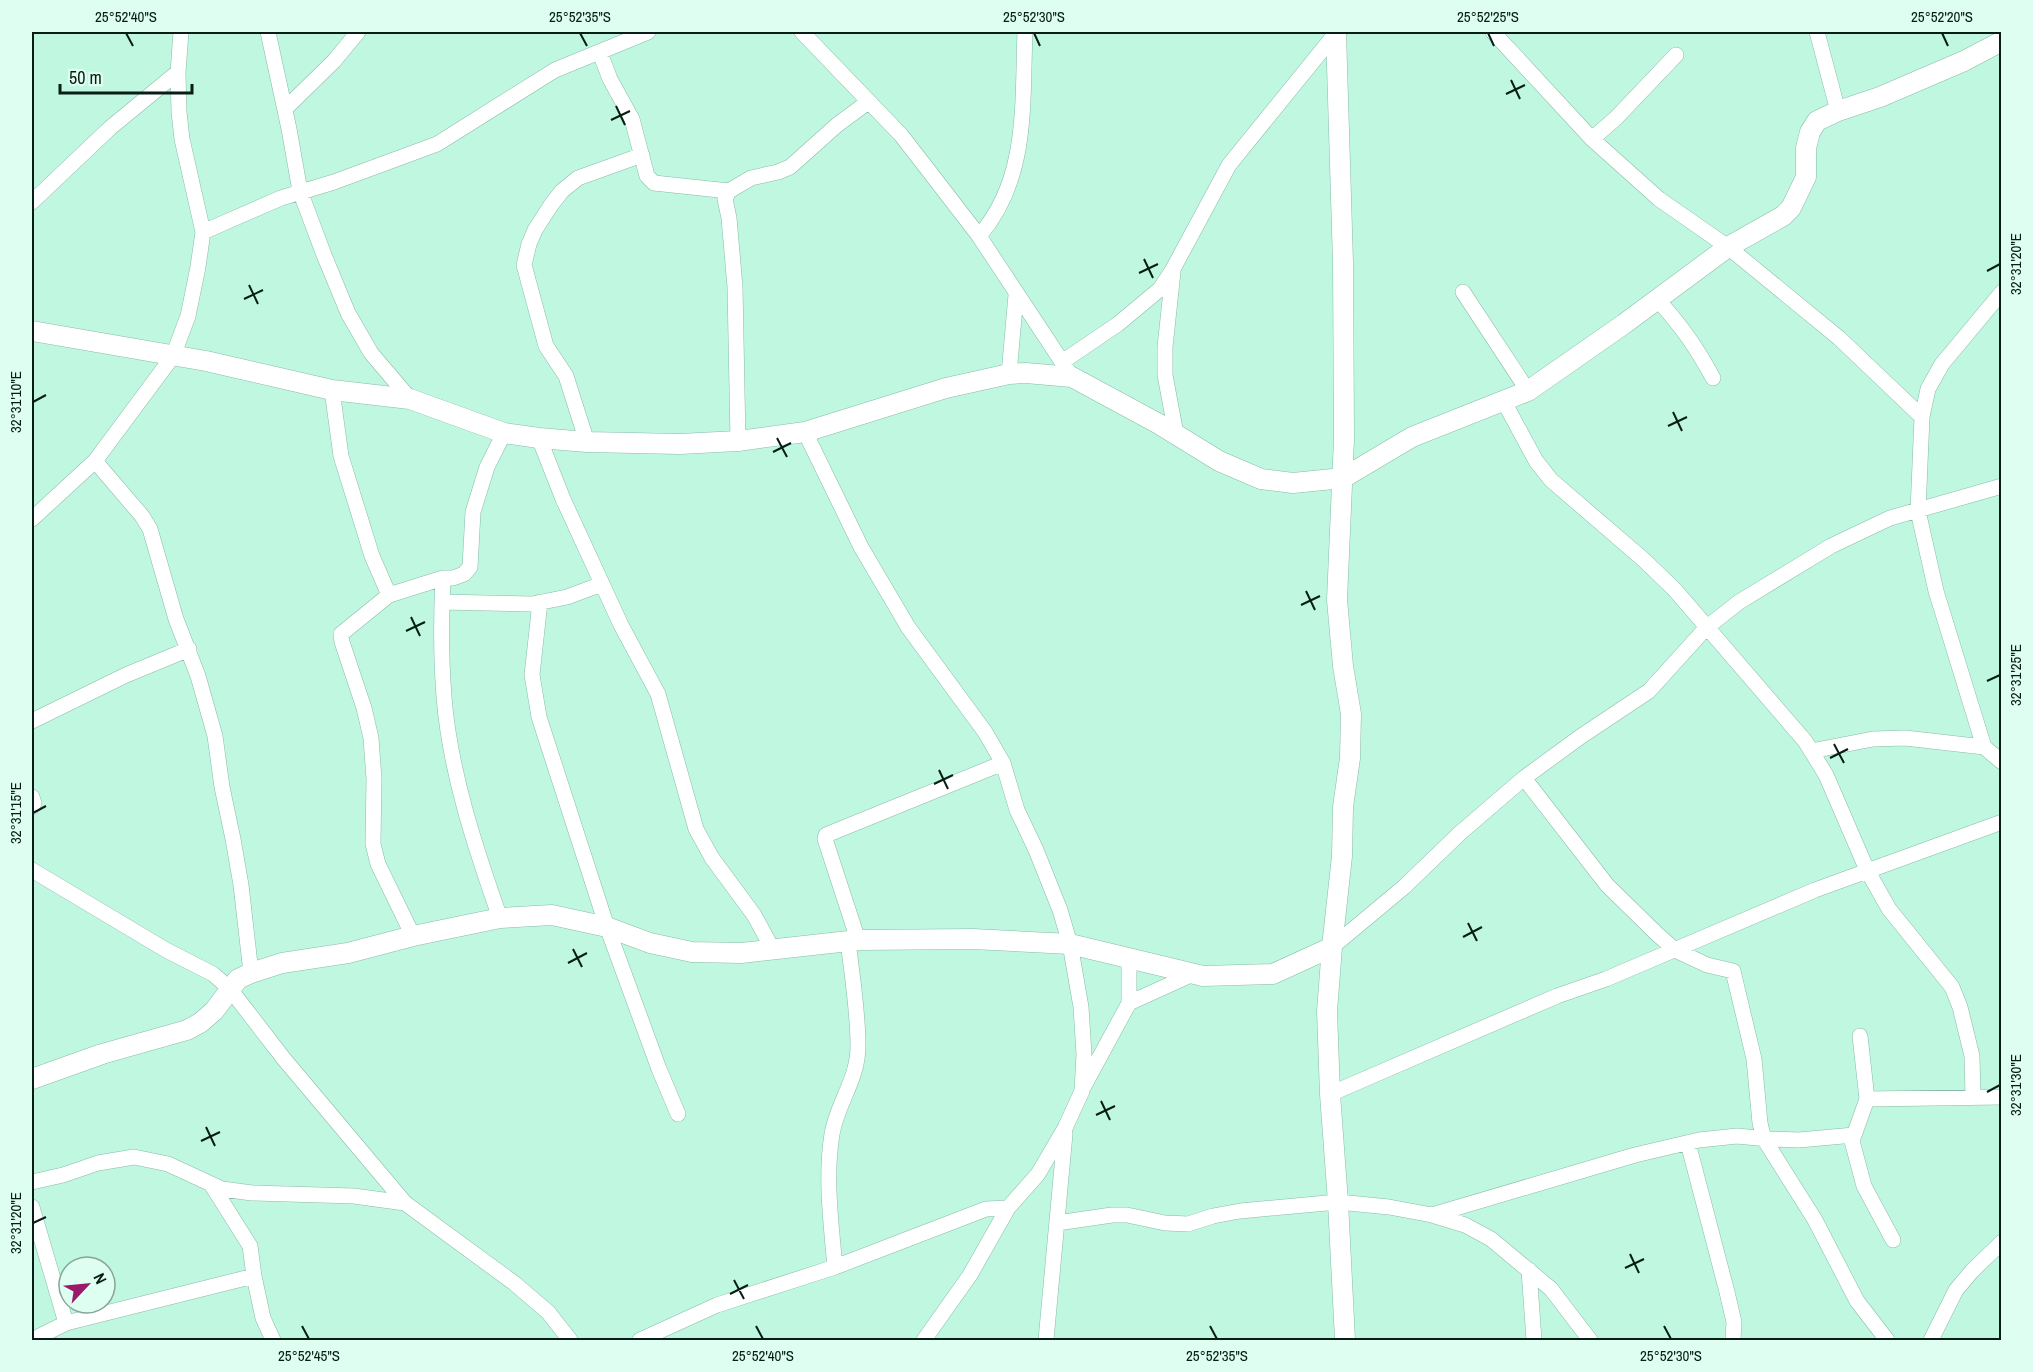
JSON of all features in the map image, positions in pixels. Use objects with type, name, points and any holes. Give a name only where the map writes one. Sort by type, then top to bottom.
[{"type":"street","points":[[32,519],[95,461],[173,356],[188,316],[198,267],[202,232],[182,139],[179,112],[178,72],[181,32]]},
{"type":"street","points":[[268,32],[300,191],[348,313],[371,353],[411,399]]},
{"type":"street","points":[[285,109],[334,61],[358,32]]},
{"type":"street","points":[[202,232],[300,191],[334,182],[438,144],[555,70],[648,32]]},
{"type":"street","points":[[802,32],[901,135],[979,236],[1067,369],[1219,461],[1261,479],[1293,483],[1343,478],[1412,437],[1528,391],[1728,247],[1783,216],[1791,208],[1806,177],[1806,148],[1810,132],[1818,121],[1964,61],[2001,41]]},
{"type":"street","points":[[979,236],[992,222],[1008,193],[1017,163],[1023,107],[1025,32]]},
{"type":"street","points":[[32,331],[206,361],[332,390],[411,399],[504,433],[539,438],[587,442],[680,444],[738,441],[805,432],[946,388],[1009,375],[1067,369],[1160,290],[1228,165],[1336,32]]},
{"type":"street","points":[[1336,32],[1343,263],[1343,478],[1337,600],[1343,666],[1351,714],[1350,758],[1343,807],[1342,856],[1327,1011],[1345,1341]]},
{"type":"street","points":[[1493,32],[1592,139],[1659,199],[1728,247],[1839,338],[1922,417]]},
{"type":"street","points":[[1817,32],[1838,111]]},
{"type":"street","points":[[600,53],[610,79],[632,119],[647,176],[654,183],[729,192]]},
{"type":"street","points":[[1592,139],[1616,118],[1676,55]]},
{"type":"street","points":[[32,202],[110,128],[178,72]]},
{"type":"street","points":[[738,441],[735,287],[729,218],[725,199],[729,192],[751,178],[778,172],[790,166],[837,125],[868,102]]},
{"type":"street","points":[[587,442],[566,376],[546,346],[524,265],[535,230],[562,191],[578,178],[642,155]]},
{"type":"street","points":[[1173,269],[1165,347],[1165,375],[1176,434]]},
{"type":"street","points":[[1463,292],[1528,391]]},
{"type":"street","points":[[1009,375],[1016,295]]},
{"type":"street","points":[[1657,300],[1682,326],[1713,378]]},
{"type":"street","points":[[1999,301],[1942,364],[1928,389],[1922,417],[1918,511],[1939,601],[1984,747],[2001,762]]},
{"type":"street","points":[[332,390],[341,456],[372,556],[389,595]]},
{"type":"street","points":[[1503,400],[1536,461],[1551,480],[1644,560],[1675,590],[1805,741],[1826,775],[1868,870],[1889,909],[1952,987],[1960,1007],[1972,1056],[1973,1096]]},
{"type":"street","points":[[805,432],[861,547],[908,627],[985,732],[1003,763],[1017,810],[1046,874],[1070,944],[1081,1006],[1084,1054],[1082,1091]]},
{"type":"street","points":[[413,936],[378,864],[373,844],[374,779],[371,738],[364,708],[342,642],[342,634],[389,595],[443,578],[453,578],[464,574],[470,567],[474,512],[487,466],[504,433]]},
{"type":"street","points":[[539,438],[563,499],[621,625],[658,694],[696,829],[712,858],[754,915],[772,948]]},
{"type":"street","points":[[95,461],[142,516],[150,530],[176,619],[189,649],[215,736],[241,885],[251,973]]},
{"type":"street","points":[[32,1079],[102,1054],[187,1030],[214,1011],[238,979],[251,973],[282,963],[348,953],[413,936],[500,918],[552,915],[607,927],[650,943],[692,952],[741,953],[853,941],[973,939],[1070,944],[1203,976],[1234,977],[1273,974],[1332,947],[1404,887],[1460,833],[1524,778],[1648,691],[1706,628],[1739,602],[1831,546],[1890,519],[2001,486]]},
{"type":"street","points":[[443,578],[444,699],[457,775],[483,870],[500,918]]},
{"type":"street","points":[[442,602],[532,604],[567,597],[602,584]]},
{"type":"street","points":[[540,602],[532,675],[538,717],[607,927],[678,1114]]},
{"type":"street","points":[[32,721],[126,675],[189,649]]},
{"type":"street","points":[[1812,752],[1873,739],[1905,738],[1984,747]]},
{"type":"street","points":[[835,1267],[829,1153],[832,1131],[855,1071],[858,1047],[853,941],[825,839],[826,835],[1003,763]]},
{"type":"street","points":[[1524,778],[1607,885],[1675,950],[1707,965],[1733,971],[1754,1059],[1760,1123],[1764,1139],[1815,1220],[1857,1301],[1887,1341]]},
{"type":"street","points":[[32,797],[34,803],[32,807]]},
{"type":"street","points":[[1330,1094],[1546,1000],[1606,979],[1868,870],[2001,822]]},
{"type":"street","points":[[32,870],[166,950],[213,974],[230,989],[291,1068],[405,1203],[514,1283],[548,1312],[570,1341]]},
{"type":"street","points":[[924,1341],[970,1275],[1008,1208],[1038,1174],[1065,1128],[1128,1003],[1129,959]]},
{"type":"street","points":[[1128,1003],[1193,974]]},
{"type":"street","points":[[1860,1036],[1867,1099],[1852,1141],[1864,1185],[1893,1240]]},
{"type":"street","points":[[1867,1099],[2001,1097]]},
{"type":"street","points":[[1046,1341],[1065,1128]]},
{"type":"street","points":[[1432,1215],[1635,1155],[1688,1143],[1737,1136],[1799,1140],[1854,1135]]},
{"type":"street","points":[[1688,1143],[1730,1302],[1734,1323],[1733,1341]]},
{"type":"street","points":[[32,1182],[63,1175],[98,1163],[134,1157],[168,1164],[222,1189],[252,1193],[354,1196],[405,1203]]},
{"type":"street","points":[[211,1184],[250,1246],[263,1318],[273,1341]]},
{"type":"street","points":[[1057,1223],[1127,1215],[1165,1223],[1188,1224],[1240,1211],[1338,1202],[1389,1207],[1432,1215],[1465,1225],[1491,1239],[1551,1289],[1590,1341]]},
{"type":"street","points":[[32,1207],[66,1323]]},
{"type":"street","points":[[640,1341],[717,1305],[835,1267],[986,1209],[1008,1208]]},
{"type":"street","points":[[1931,1341],[1956,1290],[2001,1242]]},
{"type":"street","points":[[1529,1270],[1534,1341]]},
{"type":"street","points":[[32,1340],[66,1323],[254,1276]]}]
